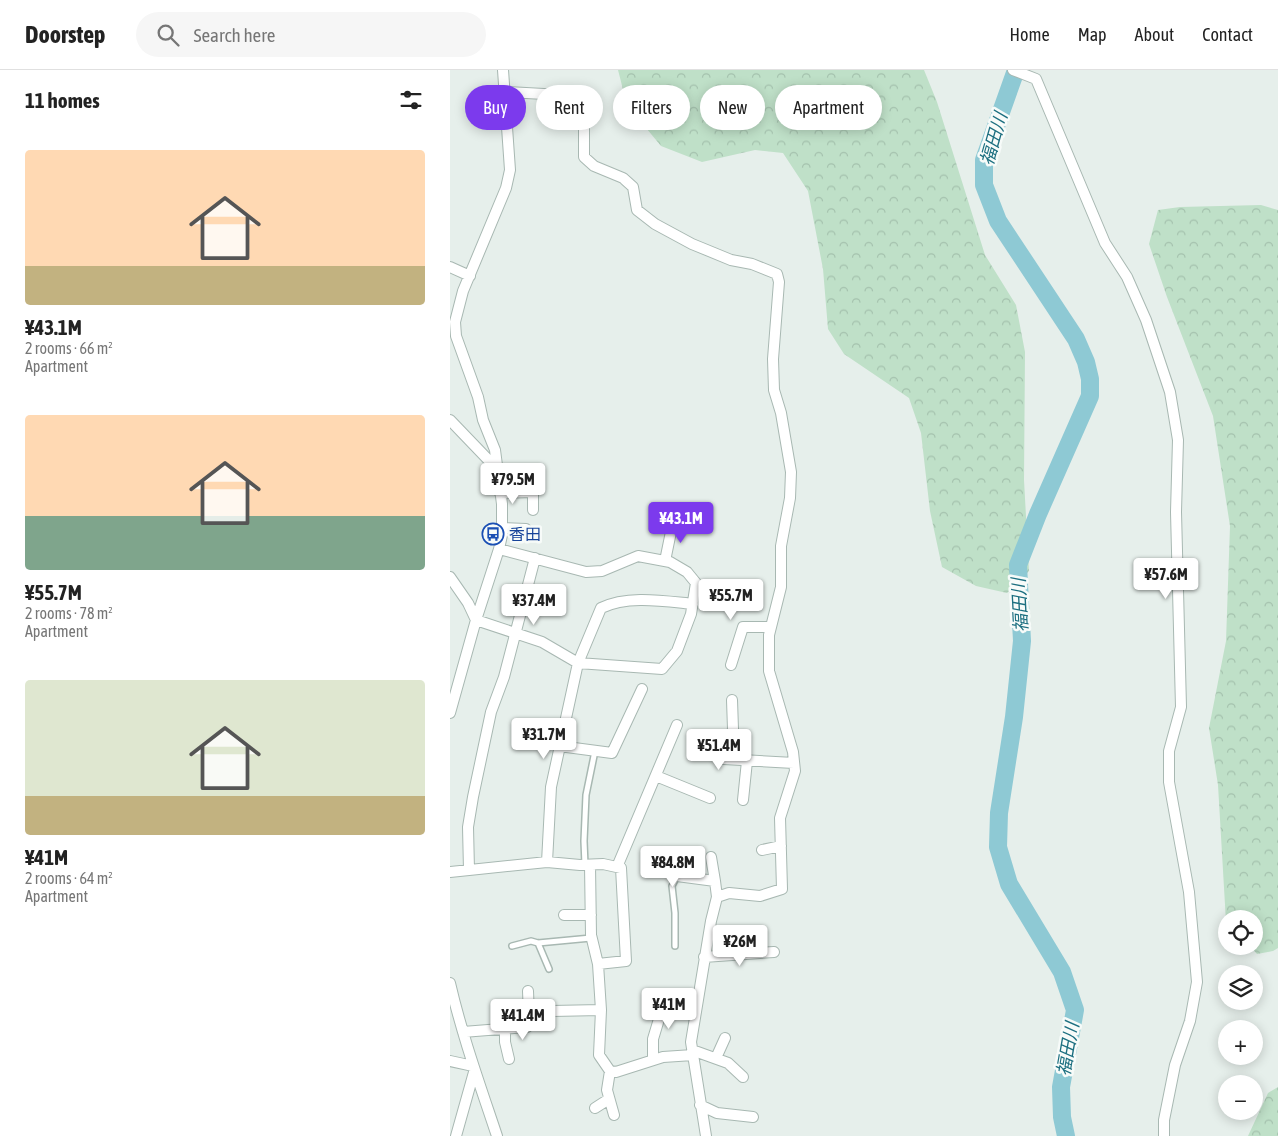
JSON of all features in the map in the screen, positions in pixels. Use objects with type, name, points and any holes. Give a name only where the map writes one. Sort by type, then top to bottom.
[{"type":"street","points":[[503,70],[505,85]]},
{"type":"street","points":[[1013,70],[1036,79],[1105,243],[1128,277],[1146,320],[1170,392],[1178,440],[1176,512],[1181,707],[1169,751],[1169,782],[1189,892],[1196,982],[1190,1021],[1174,1065],[1164,1120],[1164,1136]]},
{"type":"street","points":[[526,93],[562,95],[576,101],[584,115],[584,157],[594,166],[623,178],[633,187],[637,210],[655,224],[692,244],[730,260],[752,264],[778,274],[773,359],[774,390],[781,413],[791,472],[790,498],[780,546],[781,587],[769,635],[769,671],[793,752],[795,771],[780,818],[782,889],[760,896],[729,893],[717,897]]},
{"type":"street","points":[[450,712],[476,620],[499,549],[502,528],[495,450],[483,420],[478,397],[456,336],[455,322],[457,311],[470,276],[506,188],[510,170],[508,130]]},
{"type":"street","points":[[450,267],[470,276]]},
{"type":"street","points":[[450,420],[498,470]]},
{"type":"street","points":[[500,493],[533,492],[533,510]]},
{"type":"street","points":[[665,561],[673,522]]},
{"type":"street","points":[[502,528],[526,529]]},
{"type":"street","points":[[450,576],[476,620],[542,642],[578,663],[662,669],[678,651],[691,614],[696,583],[687,572],[670,562],[638,556],[602,571],[586,572],[499,549]]},
{"type":"street","points":[[469,870],[468,827],[473,797],[491,712],[504,677],[535,558]]},
{"type":"street","points":[[547,862],[551,787],[559,746],[578,663],[601,608],[613,602],[657,600],[693,604]]},
{"type":"street","points":[[731,665],[743,627],[771,627]]},
{"type":"street","points":[[559,746],[612,753],[642,689]]},
{"type":"street","points":[[732,700],[733,729],[724,759],[794,763]]},
{"type":"street","points":[[617,867],[677,725]]},
{"type":"street","points":[[744,800],[747,761]]},
{"type":"street","points":[[656,776],[710,798]]},
{"type":"street","points":[[762,850],[781,846]]},
{"type":"street","points":[[679,855],[677,876],[716,881]]},
{"type":"street","points":[[706,1136],[691,1042],[704,958],[717,897],[711,857]]},
{"type":"street","points":[[450,872],[547,862],[587,865],[603,864],[620,868],[626,962],[598,964]]},
{"type":"street","points":[[587,865],[592,938],[598,964],[601,1010],[599,1055],[610,1070],[616,1072],[663,1057],[692,1052],[728,1063],[743,1077]]},
{"type":"street","points":[[564,915],[591,915]]},
{"type":"street","points":[[704,958],[774,952]]},
{"type":"street","points":[[450,983],[474,1069],[497,1136]]},
{"type":"street","points":[[463,1032],[526,1027],[529,1015],[528,991]]},
{"type":"street","points":[[653,1060],[655,1018],[661,998]]},
{"type":"street","points":[[546,1015],[552,1011],[601,1010]]},
{"type":"street","points":[[505,1029],[504,1042],[509,1059]]},
{"type":"street","points":[[716,1058],[725,1038]]},
{"type":"street","points":[[450,1061],[474,1069]]},
{"type":"street","points":[[456,1136],[474,1069]]},
{"type":"street","points":[[610,1070],[607,1090],[614,1115]]},
{"type":"street","points":[[596,1108],[609,1099]]},
{"type":"street","points":[[700,1105],[718,1113],[753,1117]]},
{"type":"lane","points":[[587,865],[584,841],[586,795],[596,751]]},
{"type":"lane","points":[[675,946],[675,913],[672,886],[677,876]]},
{"type":"lane","points":[[512,946],[531,941],[538,944],[592,938]]},
{"type":"lane","points":[[538,944],[549,969]]},
{"type":"green space","points":[[618,70],[924,70],[937,102],[985,255],[1016,305],[1025,352],[1024,480],[1029,571],[1007,593],[976,586],[942,567],[930,511],[921,433],[909,398],[844,354],[828,329],[823,269],[808,191],[783,153],[755,150],[702,162],[661,146],[648,130],[690,130],[690,85],[622,85]]},
{"type":"green space","points":[[1261,205],[1278,210],[1278,948],[1263,953],[1263,910],[1225,910],[1218,785],[1209,728],[1226,641],[1230,526],[1213,416],[1167,297],[1149,244],[1158,210],[1180,207]]},
{"type":"green space","points":[[1278,1087],[1278,1136],[1248,1136],[1255,1120],[1263,1120],[1263,1104],[1268,1093]]},
{"type":"waterway","name":"福田川","points":[[1016,70],[984,160],[984,185],[998,221],[1076,339],[1086,362],[1090,379],[1090,396],[1038,514],[1018,565],[1022,641],[1014,717],[999,813],[998,847],[1009,884],[1062,972],[1075,1010],[1061,1087],[1062,1117],[1066,1136]]},
{"type":"place","name":"香田","points":[[493,534]]}]
